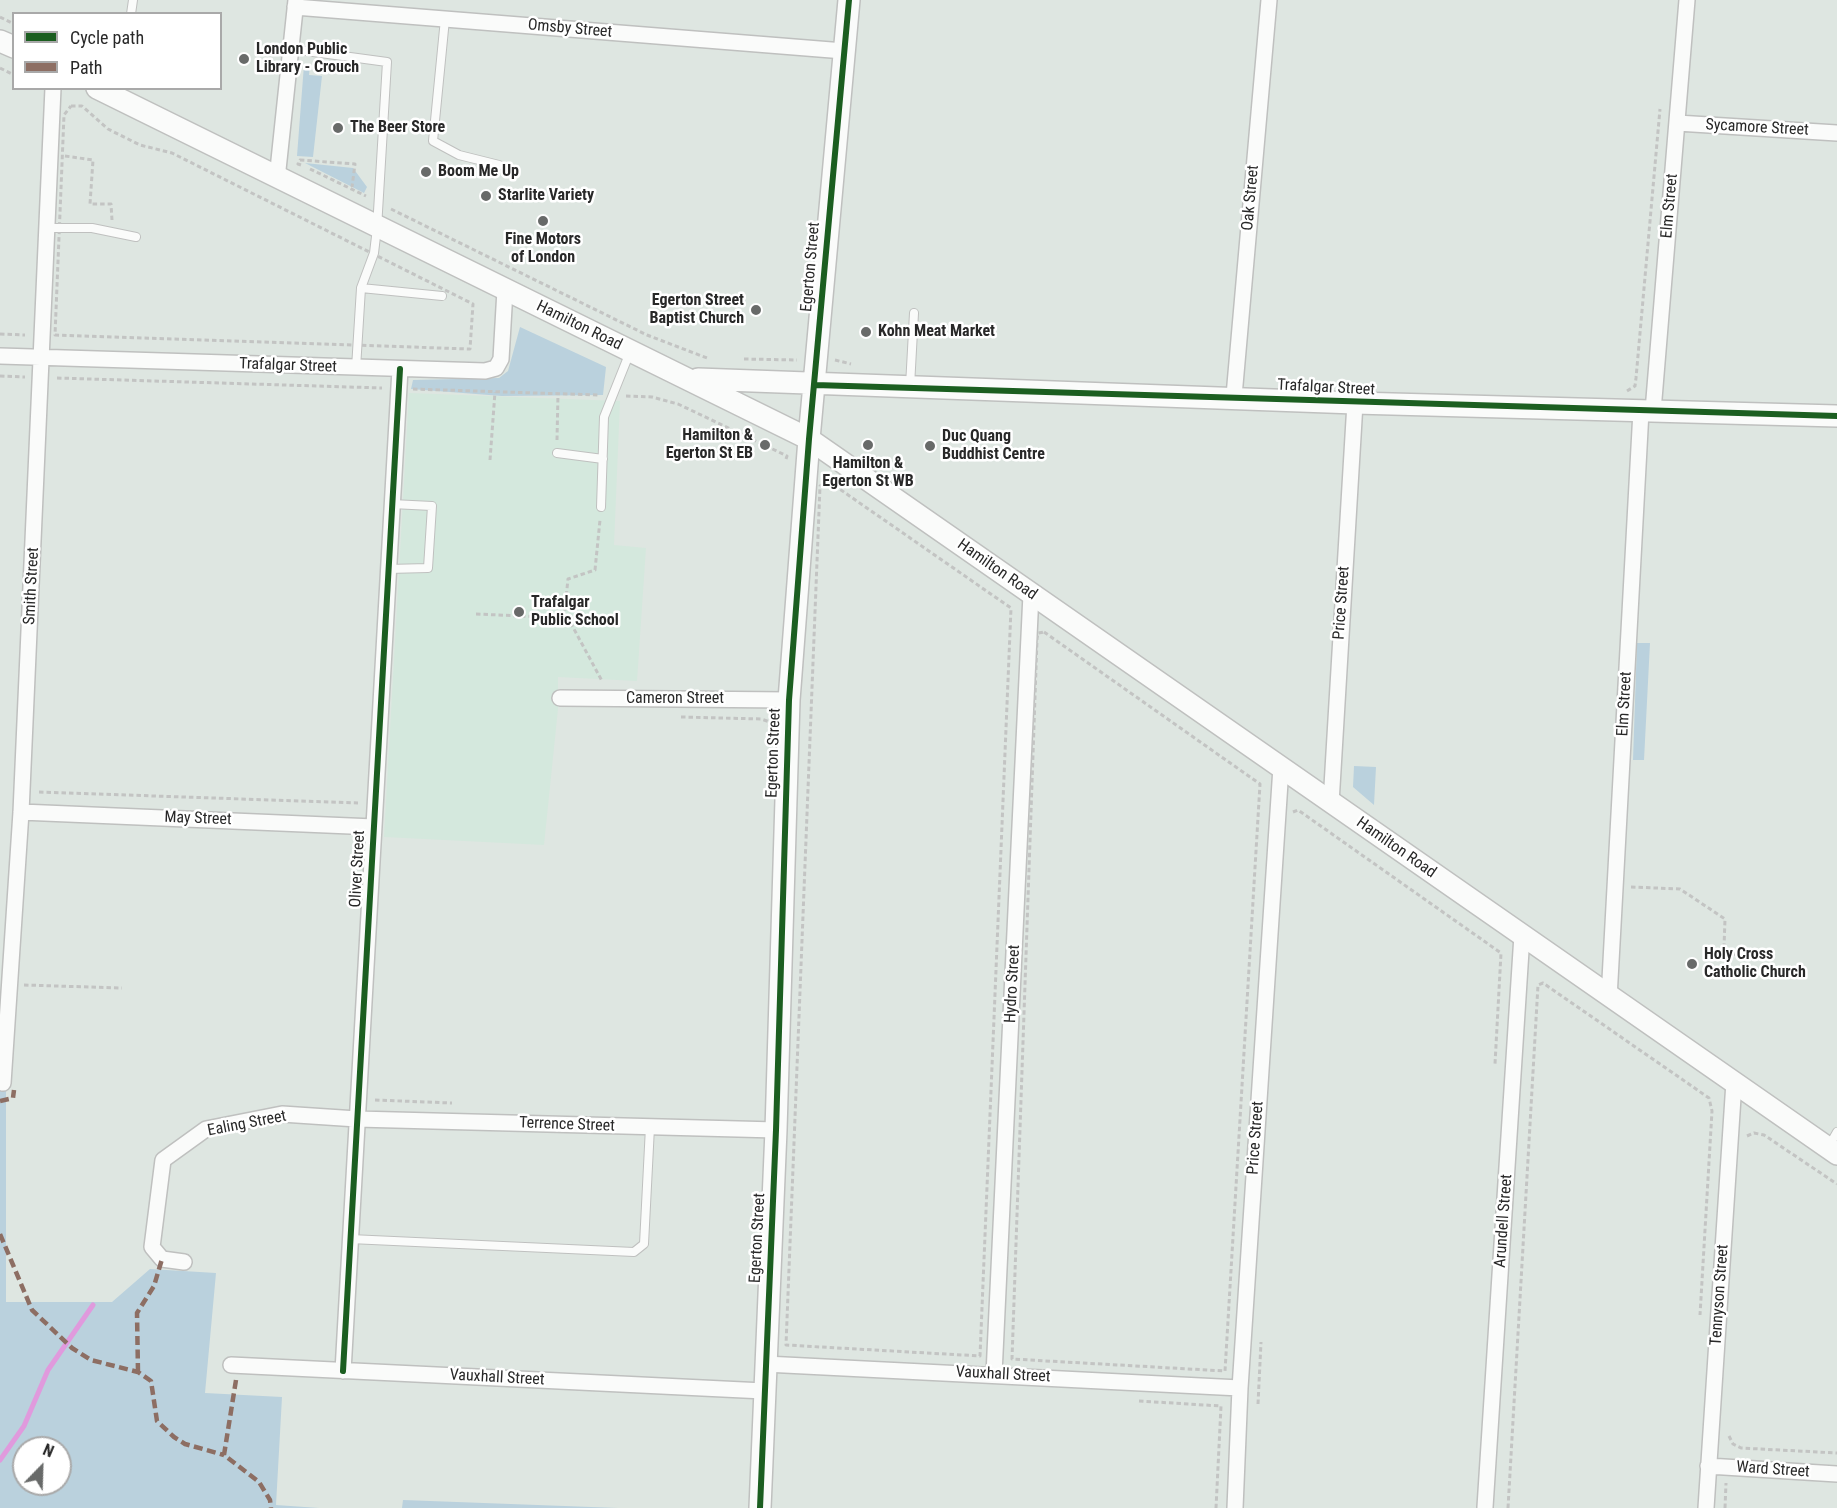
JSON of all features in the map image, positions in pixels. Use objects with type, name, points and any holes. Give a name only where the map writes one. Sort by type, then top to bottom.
[{"type":"main road","name":"Egerton Street","points":[[760,1508],[776,1130],[789,700],[809,439],[849,0]]},
{"type":"main road","name":"Hamilton Road","points":[[104,90],[119,94],[276,178],[809,439],[1610,998],[1734,1082],[1834,1144]]},
{"type":"main road","name":"Trafalgar Street","points":[[688,379],[815,385],[1234,396],[1355,403],[1837,416]]},
{"type":"street","name":"Oak Street","points":[[1234,396],[1269,0]]},
{"type":"street","name":"Elm Street","points":[[1610,998],[1647,411],[1677,123],[1687,0]]},
{"type":"street","name":"Omsby Street","points":[[296,3],[445,19],[844,51]]},
{"type":"street","points":[[276,178],[296,3]]},
{"type":"street","name":"Smith Street","points":[[3,1083],[21,812],[42,357],[57,155],[53,90]]},
{"type":"street","name":"Sycamore Street","points":[[1677,123],[1837,133]]},
{"type":"street","name":"Trafalgar Street","points":[[0,356],[477,371],[496,368],[504,346],[505,290]]},
{"type":"street","name":"Oliver Street","points":[[343,1371],[400,369]]},
{"type":"street","name":"Price Street","points":[[1331,803],[1355,403]]},
{"type":"street","name":"Hydro Street","points":[[994,1374],[1031,594]]},
{"type":"street","name":"Cameron Street","points":[[560,698],[789,700]]},
{"type":"street","name":"Price Street","points":[[1235,1508],[1240,1388],[1281,767]]},
{"type":"street","name":"May Street","points":[[21,812],[374,826]]},
{"type":"street","name":"Arundell Street","points":[[1485,1507],[1522,935]]},
{"type":"street","name":"Tennyson Street","points":[[1706,1508],[1734,1082]]},
{"type":"street","name":"Ealing Street","points":[[184,1262],[162,1259],[152,1247],[163,1160],[206,1129],[282,1114],[357,1119]]},
{"type":"street","name":"Terrence Street","points":[[357,1119],[776,1130]]},
{"type":"street","name":"Vauxhall Street","points":[[765,1364],[1240,1388]]},
{"type":"street","name":"Vauxhall Street","points":[[231,1365],[764,1391]]},
{"type":"street","name":"Ward Street","points":[[1708,1466],[1837,1474]]},
{"type":"lane","points":[[445,19],[433,141],[459,154],[499,165]]},
{"type":"lane","points":[[291,49],[387,62],[377,228],[374,253],[361,288],[356,368]]},
{"type":"lane","points":[[53,228],[92,228],[136,237]]},
{"type":"lane","points":[[361,288],[442,296]]},
{"type":"lane","points":[[910,387],[914,313]]},
{"type":"lane","points":[[601,507],[604,417],[630,351]]},
{"type":"lane","points":[[557,453],[603,459]]},
{"type":"lane","points":[[388,568],[428,568],[432,506],[392,504]]},
{"type":"lane","points":[[350,1239],[634,1252],[644,1244],[650,1127]]},
{"type":"path","points":[[1625,392],[1635,386],[1636,378],[1660,104]]},
{"type":"path","points":[[71,106],[82,106],[108,129],[140,145],[172,153],[473,304],[470,349],[55,335],[53,228],[57,155],[64,115],[71,106]]},
{"type":"path","points":[[57,155],[93,160],[90,204],[111,204],[113,232]]},
{"type":"path","points":[[294,156],[298,164],[664,343],[705,358],[716,359]]},
{"type":"path","points":[[298,164],[300,160],[355,165],[352,187]]},
{"type":"path","points":[[0,334],[30,335]]},
{"type":"path","points":[[834,355],[836,362],[861,364]]},
{"type":"path","points":[[738,359],[800,360]]},
{"type":"path","points":[[0,376],[28,377]]},
{"type":"path","points":[[56,389],[57,378],[652,397],[678,404],[786,456]]},
{"type":"path","points":[[490,460],[495,392]]},
{"type":"path","points":[[557,453],[558,394]]},
{"type":"path","points":[[828,481],[1011,608],[980,1356],[786,1345],[820,486],[828,481]]},
{"type":"path","points":[[564,618],[567,579],[595,570],[601,507]]},
{"type":"path","points":[[477,614],[568,618],[611,699]]},
{"type":"path","points":[[1044,632],[1260,784],[1224,1371],[1012,1359],[1037,639],[1038,633],[1044,632]]},
{"type":"path","points":[[679,717],[761,719],[770,722],[773,729]]},
{"type":"path","points":[[32,791],[358,803]]},
{"type":"path","points":[[1291,813],[1298,810],[1501,953]]},
{"type":"path","points":[[1629,880],[1629,887],[1680,889],[1725,919],[1724,947],[1742,959]]},
{"type":"path","points":[[1508,1508],[1539,985],[1544,983],[1709,1098],[1712,1111],[1700,1321]]},
{"type":"path","points":[[21,984],[122,987]]},
{"type":"path","points":[[371,1096],[374,1100],[454,1103]]},
{"type":"path","points":[[1745,1137],[1754,1133],[1764,1135],[1837,1184]]},
{"type":"path","points":[[1138,1401],[1221,1406],[1216,1508]]},
{"type":"path","points":[[1729,1426],[1729,1438],[1733,1444],[1741,1448],[1837,1453]]},
{"type":"path","points":[[1725,1508],[1726,1481]]},
{"type":"shaded area","points":[[304,65],[310,65],[309,75],[322,76],[313,157],[297,156]]},
{"type":"shaded area","points":[[305,163],[353,168],[367,187],[364,193]]},
{"type":"shaded area","points":[[520,327],[606,367],[603,395],[502,396],[411,389],[413,380],[499,378],[508,371]]},
{"type":"shaded area","name":"Trafalgar Public School","points":[[409,393],[620,401],[614,545],[646,548],[637,681],[558,677],[558,709],[544,845],[384,837]]},
{"type":"shaded area","points":[[1637,643],[1650,643],[1644,760],[1633,760]]},
{"type":"shaded area","points":[[1354,766],[1376,767],[1374,805],[1353,787]]},
{"type":"shaded area","points":[[0,1090],[6,1091],[6,1302],[112,1302],[150,1269],[216,1273],[205,1393],[282,1397],[276,1505],[319,1508],[0,1508]]},
{"type":"shaded area","points":[[403,1500],[618,1508],[402,1508]]},
{"type":"waterway","points":[[0,1460],[24,1426],[48,1370],[93,1305]]},
{"type":"marked path","points":[[0,1101],[13,1098],[14,1090]]},
{"type":"marked path","points":[[0,1234],[32,1310],[72,1348],[91,1360],[138,1372],[151,1381],[157,1421],[174,1437],[185,1444],[224,1455]]},
{"type":"marked path","points":[[138,1372],[137,1313],[154,1286],[162,1259]]},
{"type":"marked path","points":[[236,1380],[224,1455],[259,1482],[270,1500],[271,1508]]},
{"type":"cycle path","points":[[760,1508],[776,1130],[789,700],[809,439],[849,0]]},
{"type":"cycle path","points":[[343,1371],[400,369]]},
{"type":"cycle path","points":[[815,385],[1837,416]]},
{"type":"place","name":"London Public Library - Crouch","points":[[244,59]]},
{"type":"place","name":"The Beer Store","points":[[338,128]]},
{"type":"place","name":"Boom Me Up","points":[[426,172]]},
{"type":"place","name":"Starlite Variety","points":[[486,196]]},
{"type":"place","name":"Fine Motors of London","points":[[543,221]]},
{"type":"place","name":"Egerton Street Baptist Church","points":[[756,310]]},
{"type":"place","name":"Kohn Meat Market","points":[[866,332]]},
{"type":"place","name":"Hamilton & Egerton St EB","points":[[765,445]]},
{"type":"place","name":"Hamilton & Egerton St WB","points":[[868,445]]},
{"type":"place","name":"Duc Quang Buddhist Centre","points":[[930,446]]},
{"type":"place","name":"Trafalgar Public School","points":[[519,612]]},
{"type":"place","name":"Holy Cross Catholic Church","points":[[1692,964]]}]
